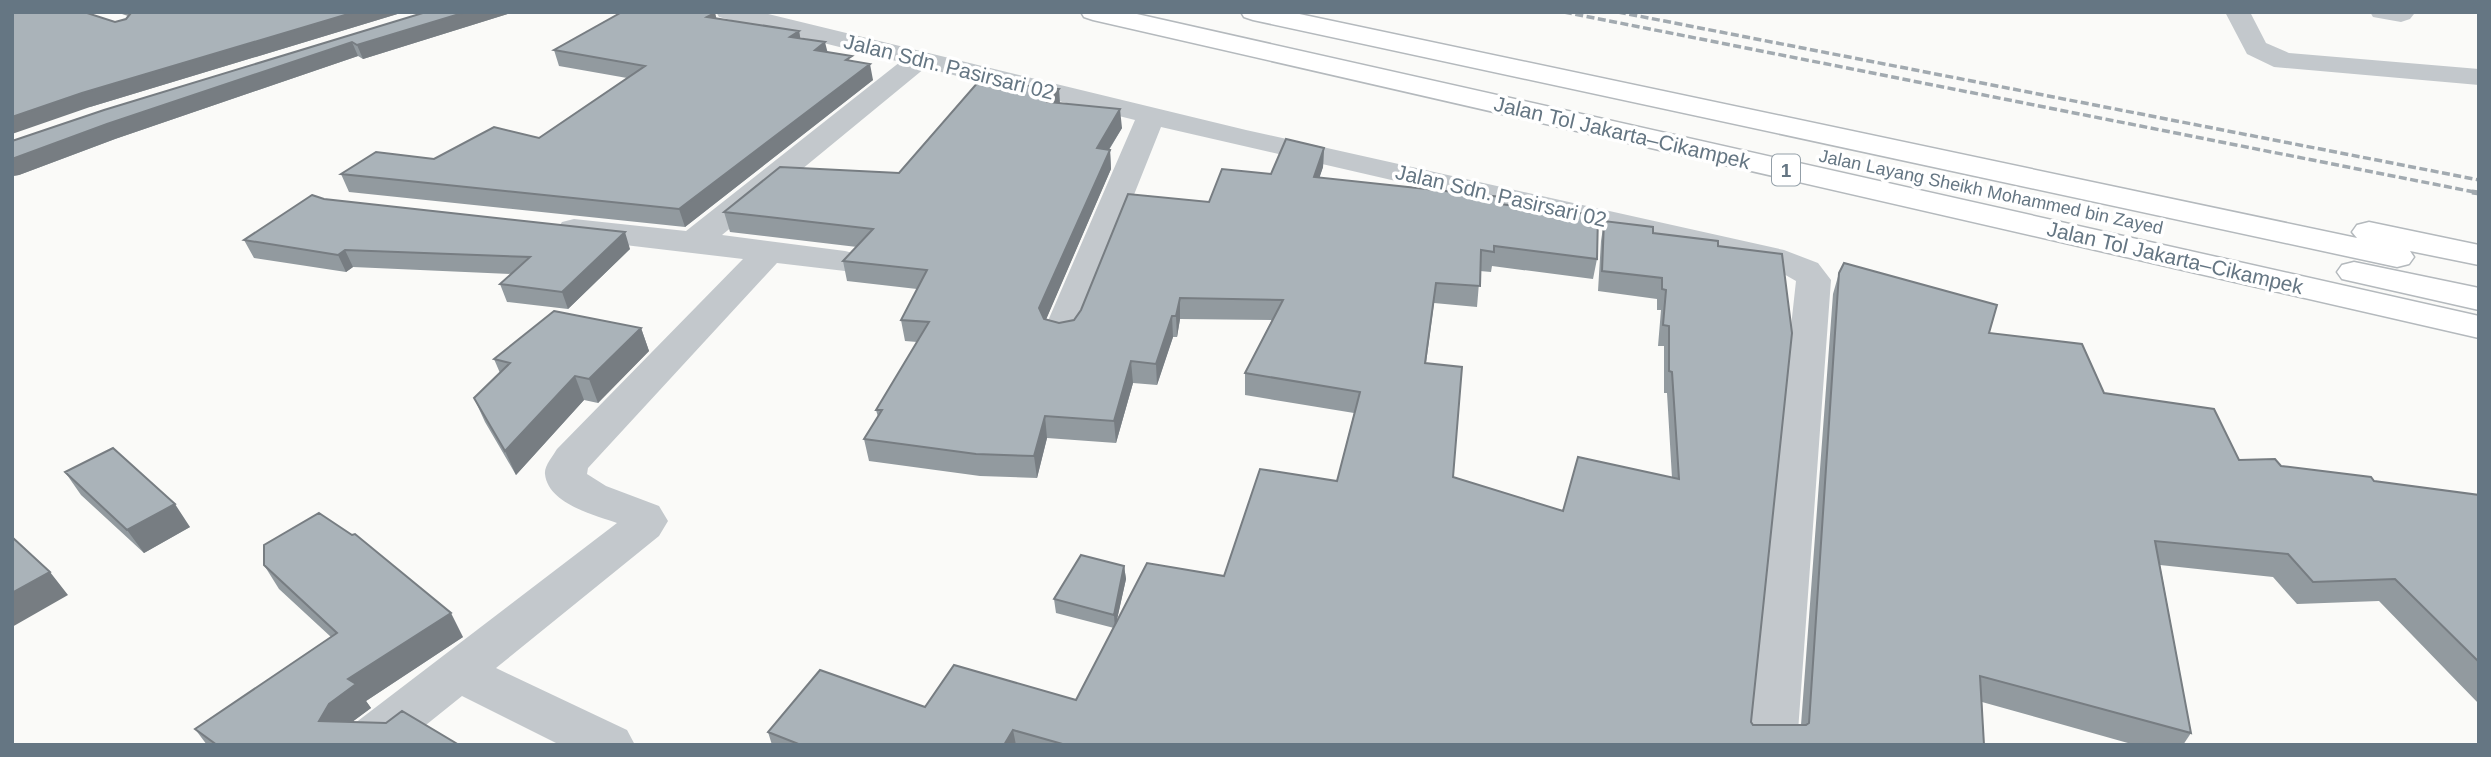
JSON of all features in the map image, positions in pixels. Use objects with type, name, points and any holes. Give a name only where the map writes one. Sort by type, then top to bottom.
[{"type":"highway","name":"Jalan Tol Jakarta–Cikampek","points":[[1093,12],[2479,327]]},
{"type":"highway","name":"Jalan Layang Sheikh Mohammed bin Zayed","points":[[1175,12],[2479,299]]},
{"type":"highway","name":"Jalan Layang Sheikh Mohammed bin Zayed","points":[[1253,12],[2479,274]]},
{"type":"highway","points":[[1329,12],[2479,255]]},
{"type":"street","name":"Jalan Sdn. Pasirsari 02","points":[[728,12],[919,60],[1146,130],[1246,139],[1784,260],[1811,274],[1814,280],[1771,745]]},
{"type":"street","points":[[2237,12],[2256,48],[2284,61],[2479,77]]},
{"type":"street","points":[[697,242],[699,237],[919,60]]},
{"type":"street","points":[[1062,330],[1146,130]]},
{"type":"street","points":[[549,226],[845,261]]},
{"type":"street","points":[[364,745],[645,525],[644,517],[576,489],[567,479],[567,466],[767,252]]},
{"type":"street","points":[[457,671],[610,745]]},
{"type":"building","points":[[12,12],[84,12],[115,22],[126,19],[130,12],[355,12],[82,93],[12,117]]},
{"type":"building","points":[[426,12],[466,12],[357,45],[352,42],[107,124],[12,159],[12,141],[104,110]]},
{"type":"building","points":[[622,12],[713,12],[715,13],[707,17],[799,31],[790,37],[825,42],[815,50],[852,56],[846,60],[870,64],[679,209],[341,174],[376,152],[434,159],[494,127],[539,138],[645,66],[554,50]]},
{"type":"building","points":[[979,81],[1059,89],[1048,102],[1120,109],[1097,148],[1110,150],[1039,308],[1044,319],[1059,323],[1074,320],[1081,310],[1128,194],[1209,202],[1222,169],[1271,174],[1286,139],[1324,148],[1314,177],[1501,197],[1500,204],[1598,215],[1597,259],[1494,246],[1494,252],[1481,250],[1480,286],[1436,283],[1425,363],[1462,367],[1453,477],[1563,511],[1578,457],[1679,479],[1672,372],[1669,371],[1669,326],[1663,325],[1666,290],[1662,289],[1662,278],[1602,271],[1604,221],[1653,227],[1653,233],[1718,241],[1718,246],[1782,254],[1792,333],[1751,722],[1753,725],[1809,723],[1839,273],[1844,263],[1997,305],[1989,333],[2082,344],[2104,393],[2214,409],[2239,460],[2275,459],[2281,466],[2371,477],[2374,481],[2479,495],[2479,662],[2395,579],[2313,582],[2288,554],[2155,541],[2191,733],[1980,676],[1984,745],[1066,745],[1013,730],[1004,745],[801,745],[768,732],[820,670],[925,707],[954,665],[1076,700],[1147,563],[1224,576],[1260,469],[1337,481],[1360,392],[1245,373],[1283,300],[1180,298],[1176,316],[1172,316],[1156,364],[1131,361],[1114,421],[1045,416],[1034,456],[976,454],[864,439],[882,410],[876,410],[929,322],[901,320],[927,270],[843,261],[873,229],[724,212],[780,167],[899,173]]},
{"type":"building","points":[[312,195],[324,199],[625,232],[562,292],[500,284],[530,257],[345,250],[338,255],[244,240]]},
{"type":"building","points":[[554,311],[641,328],[589,379],[575,376],[505,451],[474,398],[510,363],[494,359]]},
{"type":"building","points":[[113,448],[175,504],[127,530],[65,472]]},
{"type":"building","points":[[319,513],[352,535],[355,534],[451,613],[348,679],[356,684],[329,704],[319,721],[386,723],[402,711],[459,745],[217,745],[195,729],[337,633],[264,565],[264,545]]},
{"type":"building","points":[[12,537],[50,572],[12,593]]},
{"type":"building","points":[[1081,555],[1124,566],[1114,615],[1054,599]]},
{"type":"railway","points":[[1564,12],[2479,193],[2472,192]]},
{"type":"railway","points":[[1618,12],[2479,180]]}]
